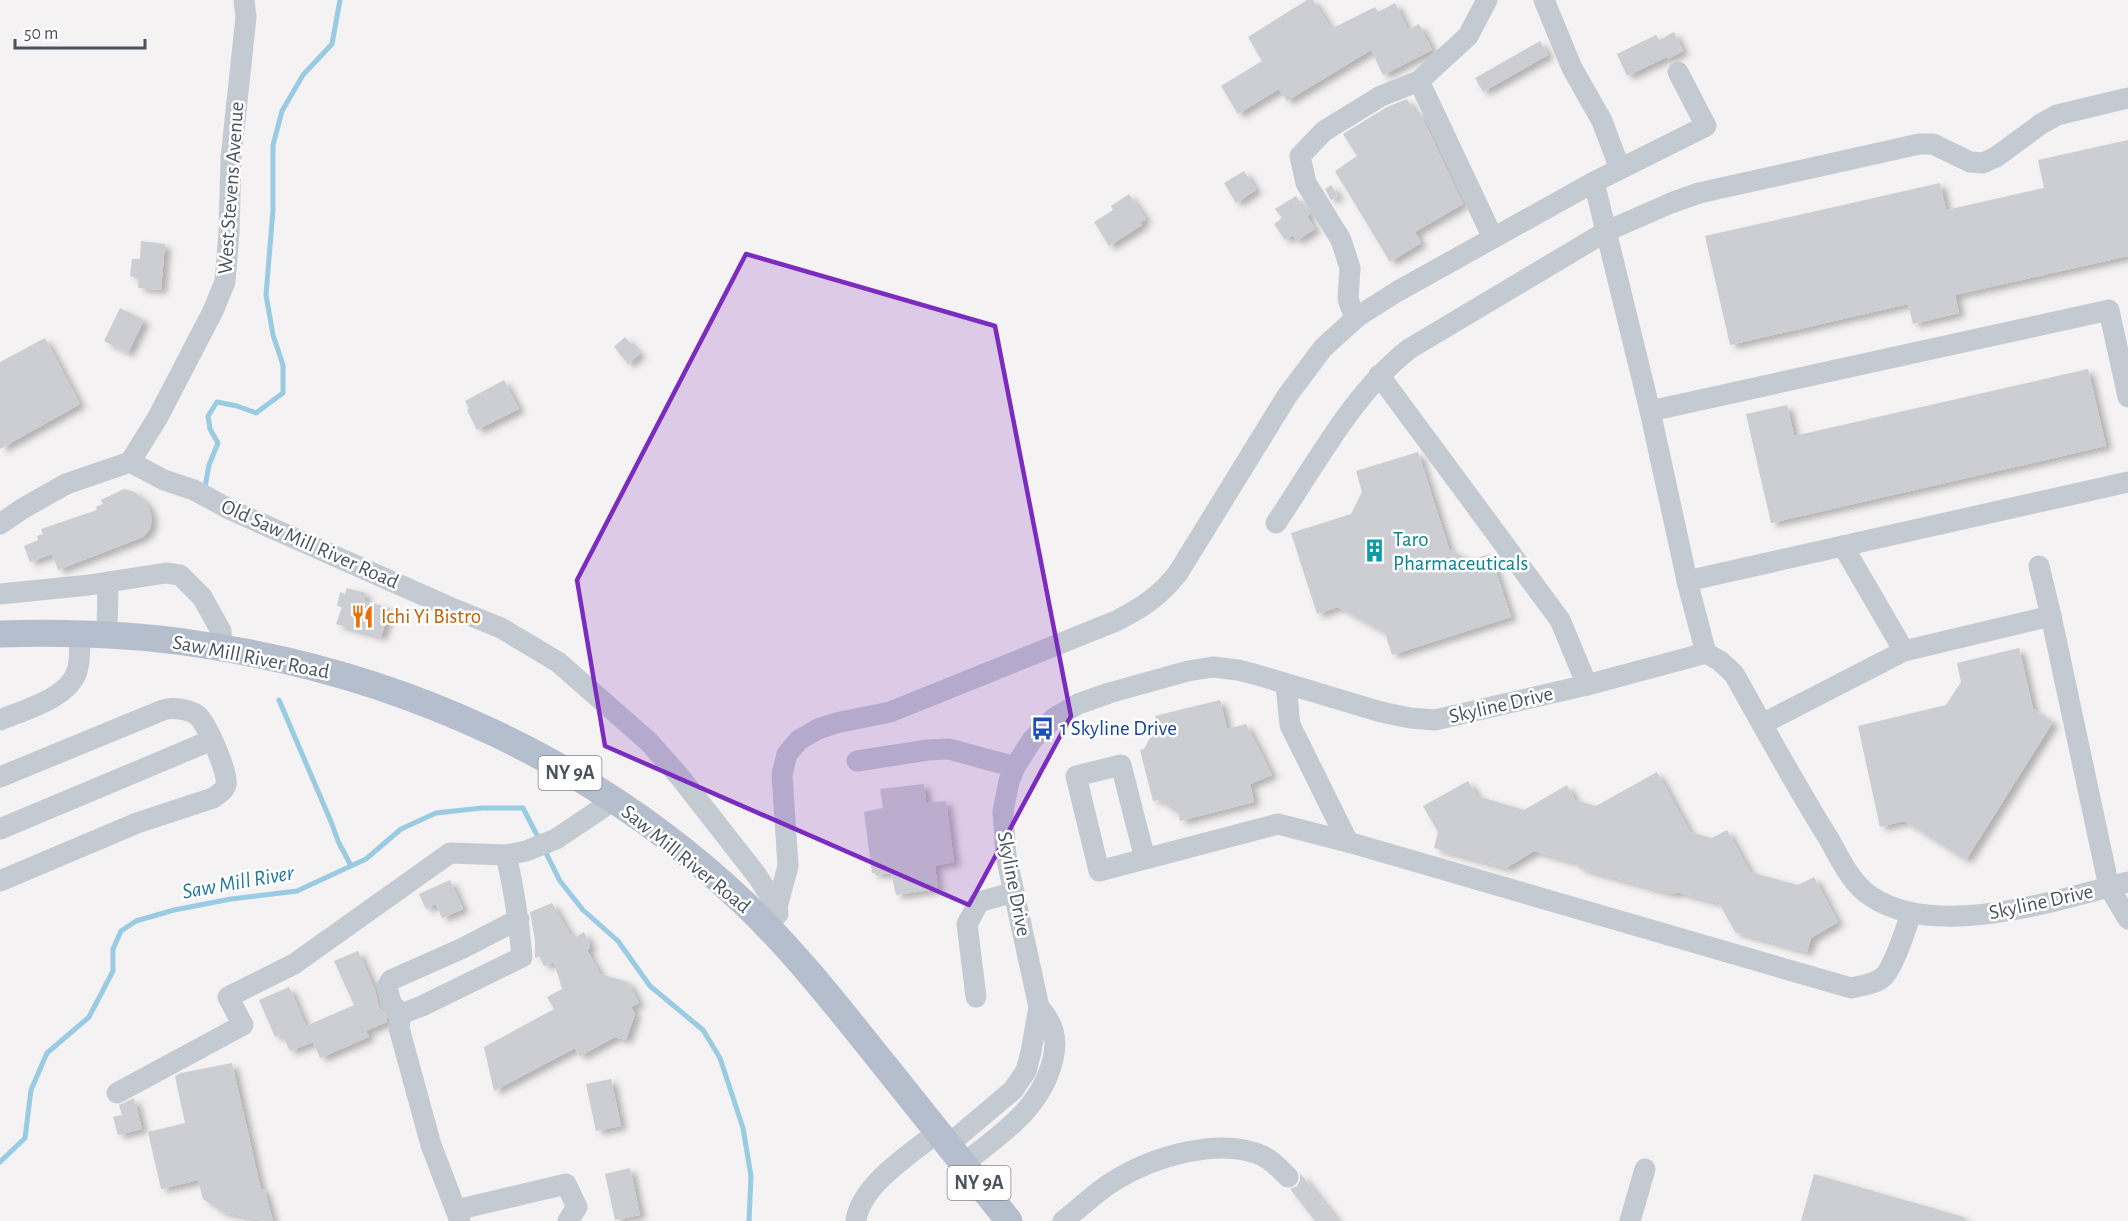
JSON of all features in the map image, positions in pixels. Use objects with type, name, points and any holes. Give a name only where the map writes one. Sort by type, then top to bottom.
[{"type":"main road","name":"Saw Mill River Road","points":[[0,634],[80,634],[166,640],[222,647],[308,666],[428,705],[534,753],[614,800],[692,858],[744,903],[774,919],[842,1011],[1009,1221]]},
{"type":"street","name":"West Stevens Avenue","points":[[130,462],[158,417],[213,311],[225,282],[231,158],[246,17],[244,0]]},
{"type":"street","points":[[1355,319],[1348,299],[1350,268],[1341,240],[1306,183],[1300,156],[1324,131],[1381,96],[1419,81],[1468,36],[1487,0]]},
{"type":"street","points":[[1544,0],[1572,68],[1602,121],[1620,169]]},
{"type":"street","points":[[774,919],[788,866],[782,774],[787,754],[799,740],[818,729],[836,723],[890,712],[1116,621],[1148,604],[1178,573],[1287,396],[1323,348],[1355,319],[1398,291],[1594,182],[1706,126],[1678,72]]},
{"type":"street","points":[[1419,81],[1494,238]]},
{"type":"street","points":[[1276,523],[1359,399],[1379,375],[1409,349],[1606,231],[1660,207],[1700,193],[1919,144],[1933,144],[1970,162],[1983,163],[1996,157],[2057,115],[2128,98]]},
{"type":"street","points":[[1594,182],[1650,411],[1687,581],[1706,653]]},
{"type":"street","points":[[1650,411],[2109,310],[2128,397]]},
{"type":"street","points":[[1379,375],[1560,620],[1587,685]]},
{"type":"street","points":[[0,524],[66,484],[130,462]]},
{"type":"street","name":"Old Saw Mill River Road","points":[[130,462],[164,480],[194,490],[231,510],[501,628],[558,662],[649,742],[680,777],[752,868],[774,919]]},
{"type":"street","points":[[1687,581],[2128,482]]},
{"type":"street","points":[[1843,546],[1904,651]]},
{"type":"street","points":[[2039,566],[2128,919]]},
{"type":"street","points":[[0,594],[166,573],[180,575],[202,597],[221,631],[222,647]]},
{"type":"street","points":[[107,635],[108,582]]},
{"type":"street","points":[[1762,724],[1904,651],[2050,616]]},
{"type":"street","points":[[0,720],[44,702],[68,688],[78,670],[80,634]]},
{"type":"street","name":"Skyline Drive","points":[[856,1221],[869,1192],[881,1179],[950,1147],[996,1106],[1020,1081],[1032,1052],[1039,1007],[1005,849],[1003,812],[1005,797],[1015,767],[1032,740],[1054,718],[1078,704],[1188,671],[1213,668],[1238,670],[1381,712],[1435,720],[1587,685],[1706,653],[1720,661],[1734,674],[1802,796],[1851,877],[1871,897],[1911,914],[1968,916],[2011,912],[2118,885]]},
{"type":"street","points":[[1286,684],[1290,725],[1348,842]]},
{"type":"street","points":[[0,777],[168,708],[196,714],[204,722],[226,776],[225,786],[218,795],[130,826],[0,881]]},
{"type":"street","points":[[0,829],[212,740]]},
{"type":"street","points":[[857,761],[949,749],[1015,767]]},
{"type":"street","points":[[1145,859],[1121,765],[1076,776],[1099,871],[1145,859],[1278,824],[1348,842],[1851,988],[1863,986],[1883,977],[1897,951],[1911,914]]},
{"type":"street","points":[[117,1094],[243,1025],[228,997],[294,964],[450,853],[516,853],[556,839],[614,800]]},
{"type":"street","points":[[401,1014],[522,957],[516,853]]},
{"type":"street","points":[[976,997],[967,924],[979,902],[1014,892]]},
{"type":"street","points":[[401,1014],[391,1003],[387,987],[391,980],[463,948],[519,919]]},
{"type":"street","points":[[401,1014],[399,1028],[428,1134],[458,1216],[566,1184],[577,1207],[568,1221]]},
{"type":"street","points":[[1063,1221],[1128,1172],[1200,1149],[1244,1150],[1263,1156],[1278,1166],[1287,1176]]},
{"type":"street","points":[[1630,1221],[1645,1169]]},
{"type":"highlighted area","points":[[746,254],[995,326],[1071,716],[969,905],[605,746],[577,580]]},
{"type":"building","points":[[1307,0],[1313,0],[1331,29],[1375,7],[1378,12],[1395,3],[1408,30],[1419,24],[1432,50],[1383,75],[1371,50],[1287,101],[1279,89],[1238,114],[1221,86],[1262,61],[1248,37]]},
{"type":"building","points":[[1674,32],[1683,51],[1627,76],[1617,54],[1656,35],[1659,40]]},
{"type":"building","points":[[1540,41],[1548,55],[1483,92],[1475,78]]},
{"type":"building","points":[[1407,99],[1415,113],[1419,111],[1463,204],[1415,232],[1421,243],[1390,262],[1335,171],[1357,156],[1343,134],[1387,107]]},
{"type":"building","points":[[2128,140],[2128,256],[1955,295],[1959,313],[1913,324],[1908,304],[1730,345],[1705,236],[1940,183],[1946,210],[2044,188],[2038,160]]},
{"type":"building","points":[[1244,171],[1256,190],[1236,203],[1224,183]]},
{"type":"building","points":[[1331,185],[1338,196],[1331,200],[1325,189]]},
{"type":"building","points":[[1129,194],[1146,219],[1140,223],[1142,225],[1109,246],[1094,222],[1113,210],[1111,206]]},
{"type":"building","points":[[1296,196],[1310,214],[1307,216],[1315,229],[1296,241],[1293,235],[1285,240],[1274,224],[1282,218],[1275,209]]},
{"type":"building","points":[[141,241],[165,244],[161,290],[138,288],[139,279],[130,276],[132,259],[140,259]]},
{"type":"building","points":[[120,308],[144,320],[128,353],[104,341]]},
{"type":"building","points":[[625,337],[640,354],[628,364],[614,347]]},
{"type":"building","points":[[45,338],[80,404],[0,449],[0,362]]},
{"type":"building","points":[[2088,369],[2106,446],[1771,523],[1746,414],[1787,405],[1794,436]]},
{"type":"building","points":[[504,380],[519,409],[477,430],[465,401]]},
{"type":"building","name":"Taro Pharmaceuticals","points":[[1418,452],[1449,549],[1470,560],[1490,554],[1511,617],[1392,655],[1385,633],[1338,607],[1317,614],[1291,533],[1351,514],[1362,492],[1356,471]]},
{"type":"building","points":[[124,489],[134,492],[149,508],[152,519],[150,529],[143,537],[58,570],[52,554],[30,562],[24,546],[38,540],[37,536],[43,534],[41,529],[97,510],[96,507],[103,504],[101,500]]},
{"type":"building","name":"Ichi Yi Bistro","points":[[347,588],[366,593],[364,601],[390,608],[381,637],[336,624],[342,607],[337,606],[340,592],[345,594]]},
{"type":"building","points":[[2019,648],[2033,709],[2053,722],[1966,860],[1904,821],[1880,827],[1858,726],[1946,705],[1961,682],[1957,663]]},
{"type":"building","points":[[1220,700],[1227,729],[1246,724],[1272,775],[1250,784],[1254,802],[1180,821],[1179,814],[1159,800],[1153,801],[1140,750],[1144,749],[1157,725],[1155,716]]},
{"type":"building","points":[[1657,772],[1690,832],[1712,838],[1727,830],[1750,872],[1798,885],[1814,877],[1838,922],[1811,938],[1807,952],[1735,932],[1719,903],[1677,892],[1672,894],[1579,868],[1577,863],[1534,851],[1506,868],[1434,848],[1438,832],[1423,806],[1468,781],[1477,796],[1524,810],[1567,785],[1575,800],[1596,806]]},
{"type":"building","points":[[924,784],[926,803],[946,801],[954,862],[935,866],[938,889],[896,895],[891,873],[876,875],[872,873],[864,812],[883,808],[880,789]]},
{"type":"building","points":[[450,880],[463,909],[442,918],[436,904],[426,909],[419,894]]},
{"type":"building","points":[[552,903],[571,936],[574,934],[576,937],[584,932],[590,944],[587,950],[600,974],[628,982],[639,1003],[631,1007],[635,1014],[626,1040],[615,1037],[580,1056],[575,1048],[494,1091],[484,1047],[554,1009],[547,997],[562,989],[554,962],[544,966],[540,956],[535,958],[535,940],[530,912]]},
{"type":"building","points":[[358,951],[375,990],[379,1007],[387,1017],[387,1022],[366,1031],[369,1037],[320,1058],[313,1042],[290,1051],[282,1034],[275,1037],[259,1000],[289,987],[306,1026],[354,1005],[334,961]]},
{"type":"building","points":[[232,1063],[261,1190],[264,1189],[273,1221],[223,1212],[203,1199],[198,1180],[161,1189],[148,1132],[185,1123],[175,1076]]},
{"type":"building","points":[[611,1079],[621,1126],[596,1131],[586,1084]]},
{"type":"building","points":[[134,1098],[142,1129],[118,1135],[113,1117],[122,1115],[119,1105]]},
{"type":"building","points":[[630,1168],[640,1215],[615,1220],[605,1174]]},
{"type":"building","points":[[1300,1173],[1338,1221],[1315,1221],[1290,1189],[1297,1186]]},
{"type":"building","points":[[1814,1174],[1964,1217],[1964,1221],[1801,1221]]},
{"type":"waterway","points":[[205,487],[209,465],[218,443],[210,429],[208,416],[217,402],[256,413],[283,393],[283,365],[273,335],[266,295],[273,210],[273,145],[282,111],[303,75],[332,44],[340,0]]},
{"type":"waterway","points":[[279,700],[338,841],[351,866]]},
{"type":"waterway","name":"Saw Mill River","points":[[0,1162],[25,1138],[31,1090],[47,1053],[89,1017],[113,971],[113,949],[121,931],[136,921],[174,910],[231,899],[297,891],[366,859],[401,829],[436,813],[482,808],[523,808],[540,841]]},
{"type":"waterway","name":"Saw Mill River","points":[[544,849],[560,881],[583,910],[618,941],[650,986],[703,1030],[720,1058],[743,1128],[751,1176],[749,1221]]},
{"type":"place","name":"Taro Pharmaceuticals","points":[[1375,551]]},
{"type":"place","name":"Ichi Yi Bistro","points":[[363,616]]},
{"type":"place","name":"1 Skyline Drive","points":[[1042,728]]}]
